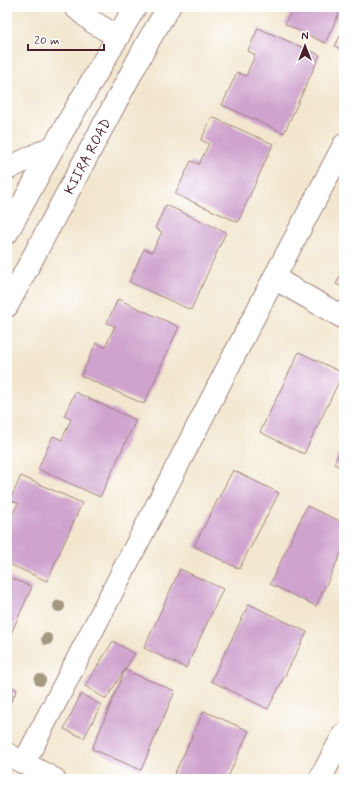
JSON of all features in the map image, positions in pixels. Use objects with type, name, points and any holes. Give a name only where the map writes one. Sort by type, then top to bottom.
[{"type":"street","points":[[75,7],[93,22],[118,37]]},
{"type":"street","points":[[7,234],[54,146],[135,7]]},
{"type":"street","name":"KIIRA ROAD","points":[[7,306],[15,273],[35,254],[150,38],[169,7]]},
{"type":"street","points":[[54,779],[15,758],[274,278],[344,145]]},
{"type":"street","points":[[7,169],[54,146]]},
{"type":"street","points":[[7,238],[35,254]]},
{"type":"street","points":[[274,278],[344,318]]},
{"type":"street","points":[[320,779],[344,734]]},
{"type":"building","points":[[293,7],[342,7],[325,43],[285,24]]},
{"type":"building","points":[[258,28],[320,55],[284,133],[222,105],[237,72],[246,76],[255,55],[248,51]]},
{"type":"building","points":[[340,36],[344,37],[344,51],[335,46]]},
{"type":"building","points":[[212,117],[273,144],[238,222],[175,194],[191,161],[199,164],[209,144],[201,140]]},
{"type":"building","points":[[166,205],[226,232],[191,310],[129,282],[144,249],[152,252],[162,232],[155,228]]},
{"type":"building","points":[[344,268],[344,288],[336,284]]},
{"type":"building","points":[[118,299],[179,327],[144,404],[81,376],[96,343],[105,347],[115,326],[107,323]]},
{"type":"building","points":[[299,352],[343,373],[304,454],[260,432]]},
{"type":"building","points":[[75,392],[136,420],[100,497],[38,469],[53,436],[62,440],[71,419],[64,416]]},
{"type":"building","points":[[344,442],[344,469],[334,464]]},
{"type":"building","points":[[233,470],[279,493],[239,569],[194,546]]},
{"type":"building","points":[[21,476],[82,503],[47,581],[7,563],[7,523],[8,524],[18,503],[10,500]]},
{"type":"building","points":[[307,506],[344,523],[344,547],[316,606],[270,584]]},
{"type":"building","points":[[180,569],[223,589],[186,668],[144,648]]},
{"type":"building","points":[[7,576],[32,587],[7,642]]},
{"type":"building","points":[[249,604],[307,632],[268,709],[211,681]]},
{"type":"building","points":[[113,641],[135,654],[106,699],[85,686]]},
{"type":"building","points":[[125,670],[175,691],[141,770],[92,749]]},
{"type":"building","points":[[7,685],[17,690],[7,709]]},
{"type":"building","points":[[81,694],[101,705],[84,738],[64,729]]},
{"type":"building","points":[[204,711],[249,731],[227,779],[172,779]]}]
